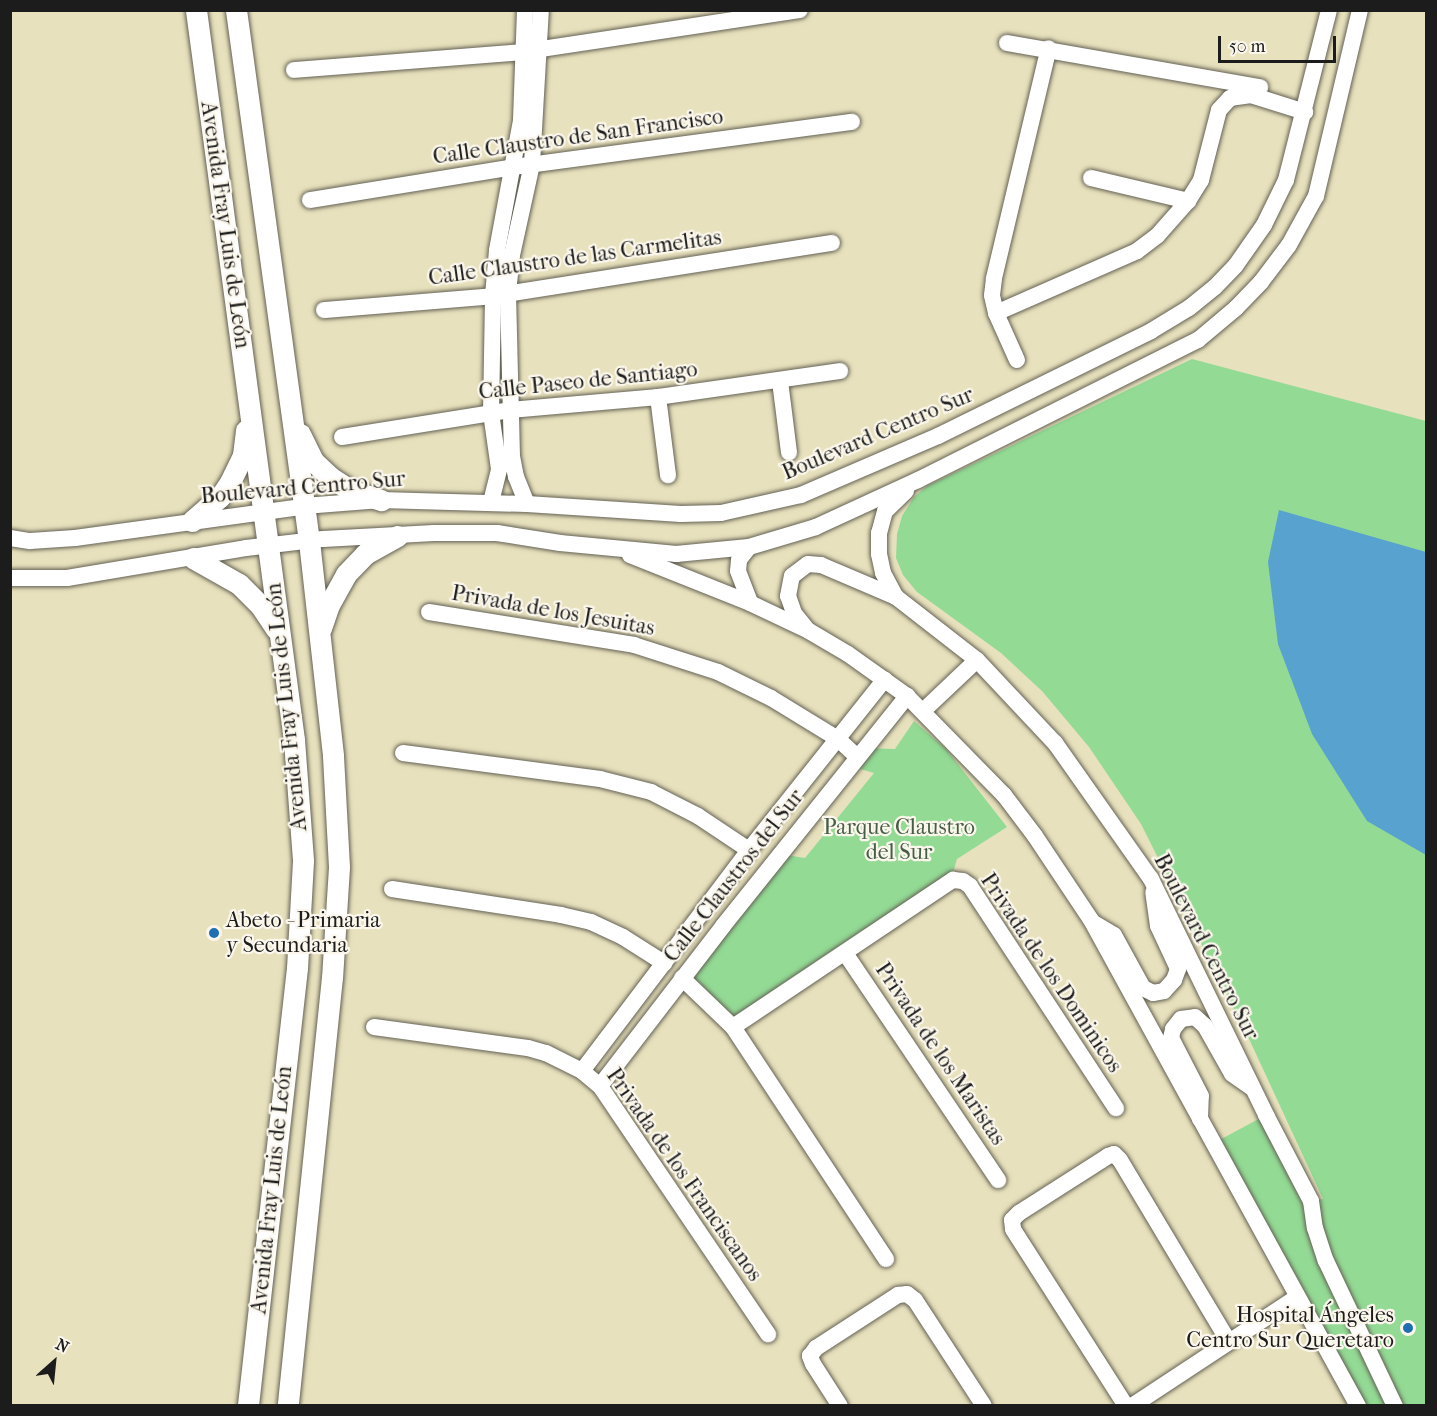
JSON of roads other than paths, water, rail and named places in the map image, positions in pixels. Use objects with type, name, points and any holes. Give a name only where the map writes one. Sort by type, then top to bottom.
[{"type":"main road","name":"Avenida Fray Luis de León","points":[[196,10],[241,331],[278,632],[294,740],[303,861],[296,979],[248,1406]]},
{"type":"main road","name":"Avenida Fray Luis de León","points":[[236,10],[309,541],[333,756],[339,867],[332,977],[293,1401]]},
{"type":"main road","points":[[291,405],[302,444],[313,461],[350,490],[381,500]]},
{"type":"main road","points":[[192,521],[219,497],[230,482],[243,455],[249,408]]},
{"type":"main road","points":[[319,634],[328,605],[346,574],[365,554],[397,536]]},
{"type":"main road","points":[[193,558],[239,584],[260,605],[278,632]]},
{"type":"street","points":[[491,502],[499,469],[491,413],[500,295],[512,255],[531,164],[530,51],[525,10]]},
{"type":"street","points":[[527,504],[514,469],[497,250],[522,120],[530,51],[542,10]]},
{"type":"street","points":[[294,70],[530,51],[766,13],[800,10]]},
{"type":"street","name":"Boulevard Centro Sur","points":[[10,538],[30,541],[75,538],[304,507],[381,500],[491,502],[681,514],[721,513],[801,495],[939,436],[1150,331],[1202,298],[1243,255],[1276,202],[1292,162],[1329,10]]},
{"type":"street","name":"Boulevard Centro Sur","points":[[10,578],[67,578],[268,546],[434,533],[497,533],[620,550],[676,554],[749,547],[816,527],[918,480],[1198,340],[1261,282],[1289,245],[1316,196],[1360,10]]},
{"type":"street","points":[[1007,43],[1049,48],[1262,87],[1306,107]]},
{"type":"street","points":[[1017,360],[996,314],[992,295],[994,278],[1049,48]]},
{"type":"street","points":[[996,314],[1137,251],[1157,236],[1188,201],[1201,180],[1219,110],[1230,98],[1251,95],[1306,107]]},
{"type":"street","name":"Calle Claustro de San Francisco","points":[[310,200],[531,164],[852,122]]},
{"type":"street","points":[[1092,178],[1188,201]]},
{"type":"street","name":"Calle Claustro de las Carmelitas","points":[[324,310],[500,295],[832,243]]},
{"type":"street","name":"Calle Paseo de Santiago","points":[[342,437],[510,410],[658,397],[840,371]]},
{"type":"street","points":[[780,381],[789,452]]},
{"type":"street","points":[[658,397],[668,475]]},
{"type":"street","name":"Boulevard Centro Sur","points":[[918,480],[885,511],[879,533],[879,554],[883,573],[896,597],[977,660],[1055,743],[1151,879],[1311,1201],[1315,1228],[1326,1261],[1395,1406]]},
{"type":"street","points":[[749,547],[739,560],[738,571],[750,603]]},
{"type":"street","points":[[620,550],[750,603],[809,631],[885,679],[923,711],[1004,795],[1035,836],[1091,920],[1358,1406]]},
{"type":"street","points":[[809,631],[794,613],[788,596],[792,576],[808,564],[820,565],[896,597]]},
{"type":"street","name":"Privada de los Jesuitas","points":[[429,612],[634,645],[718,672],[771,698],[838,739],[857,757]]},
{"type":"street","points":[[923,711],[977,660]]},
{"type":"street","name":"Calle Claustros del Sur","points":[[582,1071],[749,850],[885,679]]},
{"type":"street","name":"Calle Claustros del Sur","points":[[600,1086],[682,978],[907,696]]},
{"type":"street","points":[[403,753],[600,778],[651,792],[698,816],[749,850]]},
{"type":"street","points":[[1091,920],[1114,936],[1143,988],[1153,993],[1164,991],[1174,980],[1178,969],[1158,926],[1151,879]]},
{"type":"street","name":"Privada de los Dominicos","points":[[733,1027],[952,880],[963,881],[970,886],[1116,1108]]},
{"type":"street","points":[[392,889],[561,915],[591,922],[623,937],[664,963]]},
{"type":"street","points":[[702,911],[723,926]]},
{"type":"street","name":"Privada de los Maristas","points":[[845,953],[998,1180]]},
{"type":"street","points":[[682,978],[733,1027],[885,1259]]},
{"type":"street","points":[[1200,1121],[1201,1096],[1171,1038],[1173,1029],[1181,1019],[1195,1017],[1205,1026],[1232,1074],[1253,1088]]},
{"type":"street","name":"Privada de los Franciscanos","points":[[374,1027],[528,1048],[546,1053],[582,1071],[600,1086],[768,1334]]},
{"type":"street","points":[[1126,1406],[1012,1229],[1012,1220],[1019,1212],[1108,1156],[1114,1155],[1120,1160],[1229,1342]]},
{"type":"street","points":[[840,1406],[810,1356],[816,1348],[898,1295],[907,1293],[915,1300],[984,1406]]},
{"type":"street","points":[[1132,1406],[1297,1298]]},
{"type":"water","points":[[1279,510],[1426,552],[1426,855],[1367,821],[1312,734],[1278,644],[1268,562]]},
{"type":"place","name":"Abeto - Primaria y Secundaria","points":[[214,933]]},
{"type":"place","name":"Hospital Ángeles Centro Sur Queretaro","points":[[1408,1328]]},
{"type":"park label","name":"Parque Claustro del Sur","points":[[899,840]]}]
